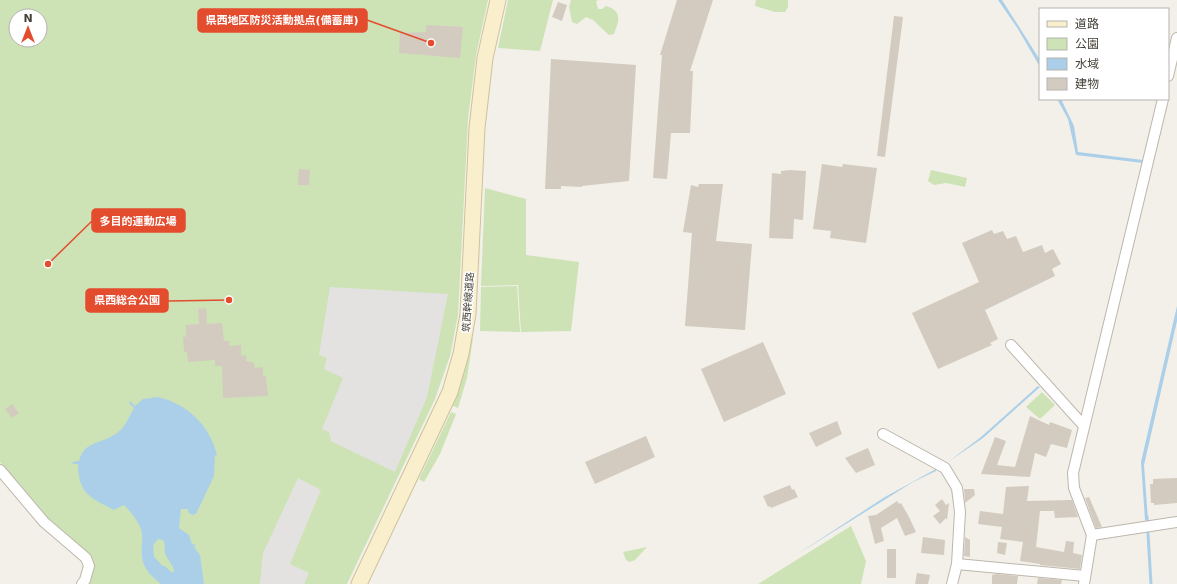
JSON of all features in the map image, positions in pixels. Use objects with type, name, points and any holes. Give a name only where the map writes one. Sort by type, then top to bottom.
[{"type":"street","name":"筑西幹線道路","points":[[360,584],[450,392],[462,354],[468,314],[477,128],[486,58],[498,0]]},
{"type":"street","points":[[1169,72],[1177,38]]},
{"type":"street","points":[[957,564],[1084,580],[1092,535],[1074,488],[1074,473],[1163,100]]},
{"type":"street","points":[[1011,345],[1084,426]]},
{"type":"street","points":[[883,434],[945,468],[957,488],[960,512],[957,564],[952,584]]},
{"type":"street","points":[[0,470],[44,522],[86,558],[89,566],[85,580],[82,584]]},
{"type":"street","points":[[1092,535],[1177,522]]},
{"type":"green space","points":[[0,0],[488,0],[476,55],[468,119],[458,315],[450,356],[435,399],[347,584],[86,584],[94,567],[93,560],[85,551],[42,515],[0,462]]},
{"type":"green space","points":[[508,0],[553,0],[540,51],[498,48]]},
{"type":"green space","points":[[571,0],[599,0],[596,1],[598,9],[602,9],[606,6],[615,11],[618,21],[614,34],[609,35],[593,20],[586,17],[577,24],[572,22],[569,7]]},
{"type":"green space","points":[[756,0],[788,0],[788,7],[785,12],[775,12],[755,6]]},
{"type":"green space","points":[[931,170],[967,178],[965,187],[946,183],[934,185],[928,181]]},
{"type":"green space","points":[[485,188],[526,199],[526,255],[579,262],[571,331],[521,332],[518,285],[481,286]]},
{"type":"green space","points":[[517,286],[520,332],[480,331],[481,287]]},
{"type":"green space","points":[[471,338],[473,338],[467,378],[458,408],[453,406],[463,376]]},
{"type":"green space","points":[[1042,392],[1055,405],[1040,419],[1026,407]]},
{"type":"green space","points":[[451,412],[456,414],[440,454],[424,482],[419,479]]},
{"type":"green space","points":[[851,526],[866,561],[861,584],[758,584]]},
{"type":"green space","points":[[647,547],[635,560],[630,562],[626,560],[623,552]]},
{"type":"shaded area","points":[[330,287],[448,294],[427,397],[395,472],[331,441],[329,432],[322,429],[343,378],[324,369],[327,358],[319,355]]},
{"type":"shaded area","points":[[298,478],[321,490],[290,564],[309,573],[304,584],[260,584],[263,553]]},
{"type":"water","points":[[998,0],[1002,0],[1039,58],[1039,65],[1018,29]]},
{"type":"water","points":[[1058,100],[1061,100],[1074,126],[1078,152],[1143,160],[1143,163],[1076,155],[1068,119]]},
{"type":"water","points":[[1177,306],[1177,321],[1144,465],[1148,520],[1145,520],[1141,462]]},
{"type":"water","points":[[1038,386],[1040,387],[983,438],[948,462],[981,437]]},
{"type":"water","points":[[158,397],[179,405],[196,418],[203,426],[214,444],[217,455],[215,456],[214,476],[196,514],[192,515],[188,512],[188,509],[181,509],[179,528],[189,535],[192,544],[196,545],[194,547],[200,555],[204,584],[161,584],[153,577],[146,569],[143,562],[142,534],[140,526],[135,518],[124,505],[114,510],[92,498],[80,482],[78,464],[73,464],[72,462],[79,461],[84,450],[88,447],[118,433],[126,423],[134,408],[129,403],[130,401],[135,406],[143,399]],"holes":[[[158,539],[163,540],[165,545],[165,553],[173,567],[174,572],[171,572],[154,557],[153,545]]]},
{"type":"water","points":[[936,469],[936,471],[913,482],[796,555],[885,497]]},
{"type":"building","points":[[677,0],[713,0],[690,71],[693,71],[690,133],[671,133],[667,179],[653,178],[662,55],[660,55]]},
{"type":"building","points":[[558,2],[567,5],[562,21],[552,17]]},
{"type":"building","points":[[894,16],[903,17],[885,157],[877,156]]},
{"type":"building","points":[[426,25],[463,27],[460,58],[399,53],[400,33],[426,32]]},
{"type":"building","points":[[551,59],[636,65],[629,181],[582,187],[561,186],[561,189],[545,189]]},
{"type":"building","points":[[822,164],[842,167],[843,164],[877,168],[866,243],[830,238],[831,231],[813,229]]},
{"type":"building","points":[[299,169],[310,170],[309,185],[298,185]]},
{"type":"building","points":[[781,171],[806,171],[803,220],[794,219],[793,239],[769,238],[772,173],[781,174]]},
{"type":"building","points":[[699,184],[723,184],[716,241],[752,244],[745,330],[685,326],[692,233],[683,232],[691,185],[698,187]]},
{"type":"building","points":[[992,230],[994,234],[1003,231],[1007,239],[1016,236],[1023,252],[1042,245],[1045,253],[1053,249],[1061,264],[1052,269],[1055,276],[985,310],[998,339],[990,343],[992,345],[938,369],[912,313],[979,282],[962,243]]},
{"type":"building","points":[[206,308],[207,324],[222,323],[224,341],[229,341],[229,346],[241,345],[241,356],[246,355],[246,361],[254,363],[255,368],[263,367],[263,376],[266,376],[268,396],[223,398],[222,366],[215,366],[215,360],[188,362],[187,352],[184,352],[183,336],[186,337],[186,325],[199,324],[198,309]]},
{"type":"building","points":[[763,342],[786,394],[724,422],[701,369]]},
{"type":"building","points":[[12,404],[19,413],[12,418],[5,409]]},
{"type":"building","points":[[1030,416],[1049,425],[1050,422],[1072,430],[1067,448],[1051,444],[1046,457],[1035,453],[1030,477],[981,474],[995,437],[1006,441],[997,465],[1015,467]]},
{"type":"building","points":[[837,421],[842,434],[816,447],[809,433]]},
{"type":"building","points":[[646,436],[655,457],[595,484],[585,462]]},
{"type":"building","points":[[868,448],[875,465],[856,473],[845,458]]},
{"type":"building","points":[[1177,478],[1177,503],[1154,505],[1154,503],[1151,503],[1150,484],[1153,484],[1153,479]]},
{"type":"building","points":[[790,485],[798,497],[771,508],[770,506],[768,507],[763,496]]},
{"type":"building","points":[[1029,486],[1027,501],[1072,500],[1078,517],[1055,518],[1054,511],[1040,511],[1036,547],[1064,552],[1066,541],[1074,542],[1073,553],[1082,555],[1080,569],[1040,565],[1020,561],[1023,542],[1000,539],[1002,527],[978,524],[980,511],[1003,514],[1006,487]]},
{"type":"building","points":[[964,489],[974,489],[975,495],[965,503]]},
{"type":"building","points":[[1089,497],[1102,527],[1096,528],[1085,498]]},
{"type":"building","points":[[942,499],[946,505],[949,503],[947,520],[946,518],[940,524],[933,516],[940,511],[935,505]]},
{"type":"building","points":[[897,501],[899,504],[901,503],[916,532],[905,536],[897,518],[881,528],[884,541],[875,544],[868,516],[876,515]]},
{"type":"building","points":[[923,537],[945,540],[944,555],[921,553]]},
{"type":"building","points":[[965,537],[970,540],[970,557],[964,556]]},
{"type":"building","points":[[998,542],[1007,543],[1005,555],[997,553]]},
{"type":"building","points":[[887,549],[896,549],[896,578],[887,578]]},
{"type":"building","points":[[917,573],[930,575],[928,584],[915,584]]},
{"type":"building","points":[[992,575],[1018,576],[1017,584],[992,584]]},
{"type":"building","points":[[1038,578],[1062,580],[1061,584],[1037,584]]},
{"type":"waterway","points":[[1147,517],[1151,584]]},
{"type":"place","name":"県西地区防災活動拠点(備蓄庫)","points":[[431,43]]},
{"type":"place","name":"多目的運動広場","points":[[48,264]]},
{"type":"place","name":"県西総合公園","points":[[229,300]]}]
